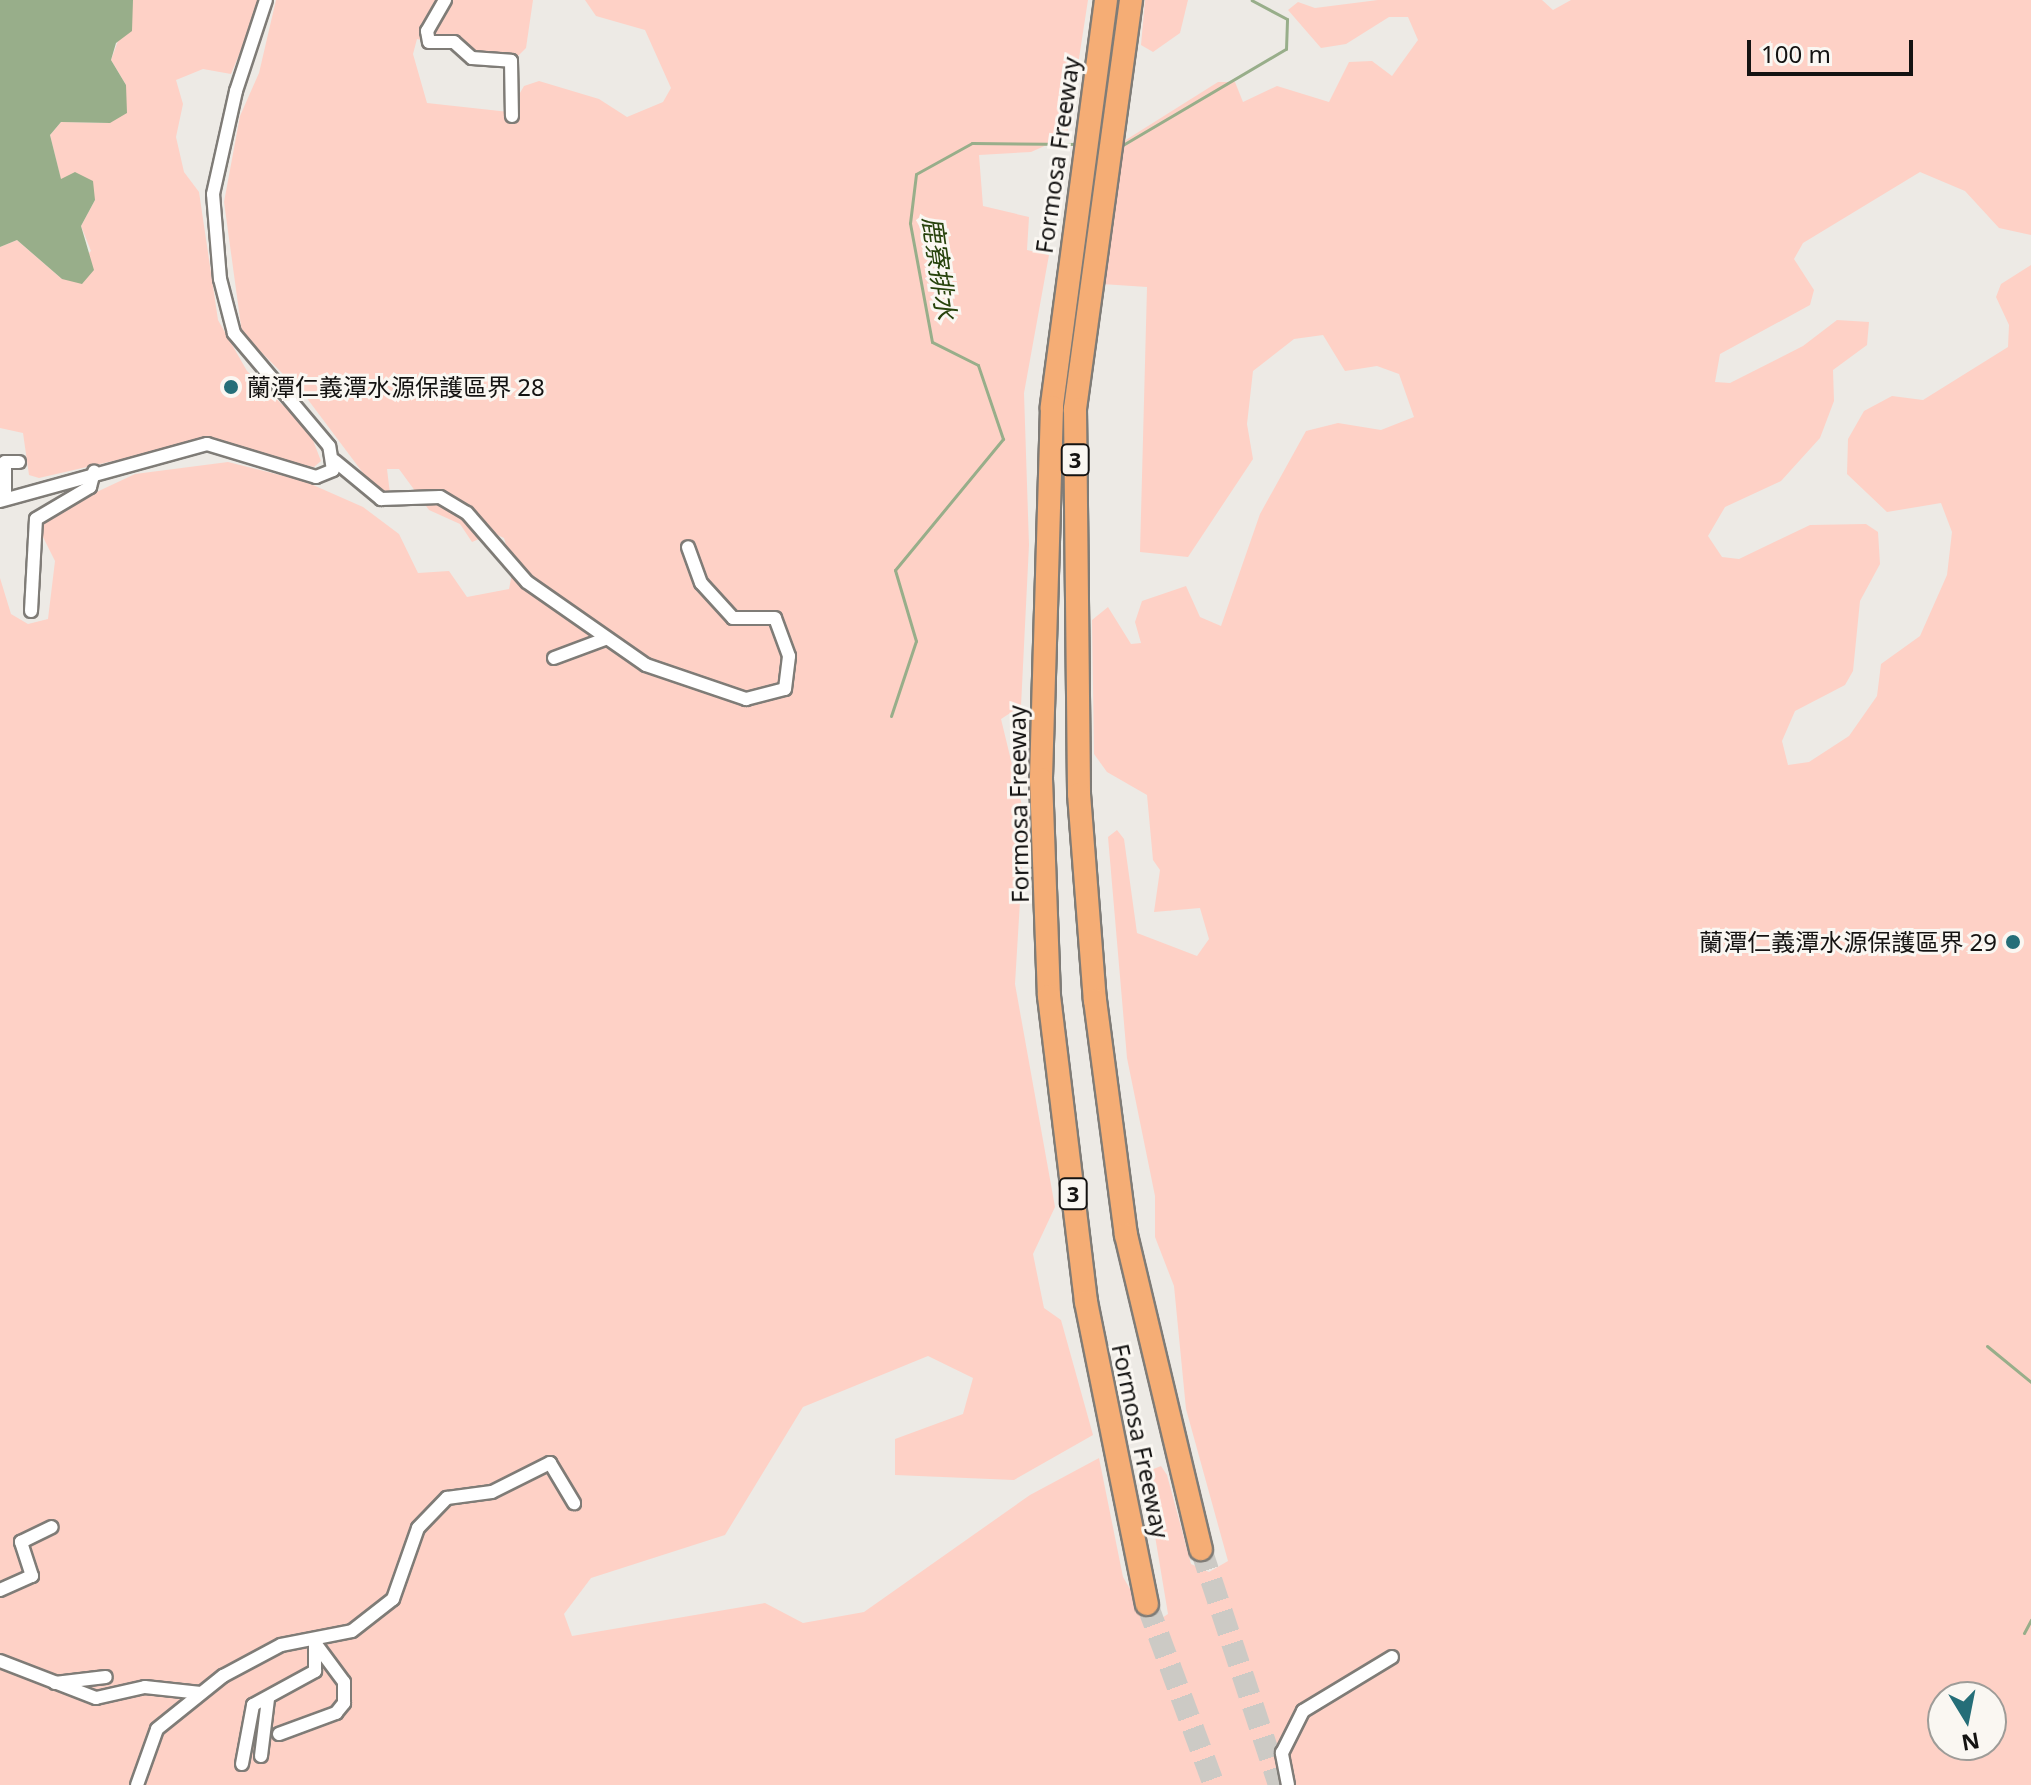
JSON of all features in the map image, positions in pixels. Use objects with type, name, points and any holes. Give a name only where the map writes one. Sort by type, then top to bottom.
[{"type":"highway","name":"Formosa Freeway","points":[[1106,0],[1097,55],[1083,241],[1075,409],[1079,794],[1095,1000],[1126,1235],[1201,1549]]},
{"type":"highway","name":"Formosa Freeway","points":[[1131,0],[1052,407],[1041,779],[1049,996],[1086,1302],[1147,1604]]},
{"type":"street","points":[[266,0],[236,91],[213,194],[220,279],[234,333],[335,461],[381,499],[440,497],[467,513],[527,582],[646,665],[746,699],[785,689],[789,656],[775,618],[733,618],[701,583],[688,547]]},
{"type":"street","points":[[445,0],[431,19],[429,42],[454,42],[472,58],[511,61],[512,116]]},
{"type":"street","points":[[19,462],[5,462],[2,500],[94,472],[207,444],[316,477],[335,461]]},
{"type":"street","points":[[31,611],[36,519],[90,487],[94,472]]},
{"type":"street","points":[[554,658],[605,639]]},
{"type":"street","points":[[137,1785],[157,1729],[201,1693],[281,1645],[315,1643],[352,1631],[393,1599],[418,1528],[447,1498],[492,1492],[550,1463],[574,1503]]},
{"type":"street","points":[[0,1590],[32,1576],[21,1542],[52,1527]]},
{"type":"street","points":[[242,1764],[248,1717],[253,1705],[315,1671],[315,1643]]},
{"type":"street","points":[[279,1734],[336,1713],[344,1703],[344,1682],[315,1643]]},
{"type":"street","points":[[1288,1785],[1282,1753],[1303,1711],[1392,1657]]},
{"type":"street","points":[[0,1661],[96,1698],[145,1687],[201,1693]]},
{"type":"street","points":[[52,1683],[106,1677]]},
{"type":"street","points":[[261,1756],[268,1699]]},
{"type":"shaded area","points":[[0,0],[133,0],[132,31],[116,43],[111,60],[126,85],[127,113],[110,123],[61,122],[50,135],[61,179],[75,172],[93,181],[95,200],[81,226],[94,270],[82,284],[62,279],[17,240],[0,247]]},
{"type":"shaded area","points":[[133,0],[262,0],[231,74],[203,69],[176,80],[183,104],[176,137],[184,172],[199,192],[218,320],[247,371],[309,430],[321,461],[314,467],[191,443],[39,478],[29,475],[23,433],[0,428],[0,247],[17,240],[62,279],[91,251],[81,226],[95,200],[61,180],[50,135],[61,122],[110,123],[126,85],[111,60]]},
{"type":"shaded area","points":[[276,0],[533,0],[526,48],[518,56],[484,58],[417,39],[413,54],[427,103],[509,112],[524,86],[539,81],[599,99],[627,117],[663,102],[671,88],[645,30],[596,16],[585,0],[1088,0],[1067,136],[1031,152],[979,155],[983,206],[1029,217],[1027,250],[1049,255],[1024,393],[1029,545],[1021,706],[1001,719],[1025,818],[1015,984],[1055,1207],[1033,1254],[1044,1308],[1061,1320],[1093,1435],[1014,1480],[895,1475],[895,1439],[963,1414],[973,1378],[928,1356],[803,1407],[725,1535],[591,1578],[564,1614],[572,1636],[765,1603],[803,1623],[864,1612],[1030,1495],[1099,1458],[1123,1577],[1151,1625],[1168,1614],[1148,1494],[1151,1470],[1161,1466],[1167,1475],[1191,1564],[1209,1572],[1228,1561],[1186,1409],[1174,1286],[1155,1237],[1155,1196],[1127,1058],[1108,837],[1117,830],[1124,839],[1137,933],[1197,956],[1209,939],[1200,908],[1154,912],[1160,870],[1153,860],[1147,795],[1107,772],[1094,754],[1092,620],[1108,607],[1131,644],[1141,643],[1135,622],[1142,601],[1186,586],[1200,617],[1221,626],[1260,514],[1306,431],[1338,423],[1381,430],[1414,417],[1399,374],[1377,366],[1345,371],[1323,335],[1294,339],[1253,371],[1247,424],[1253,459],[1188,557],[1140,552],[1147,287],[1102,284],[1121,143],[1218,82],[1235,82],[1243,102],[1277,86],[1329,102],[1349,62],[1372,61],[1392,76],[1418,40],[1408,17],[1389,17],[1346,44],[1321,48],[1288,10],[1298,2],[1315,8],[1378,0],[1542,0],[1553,10],[1571,0],[2031,0],[2031,235],[1999,228],[1965,191],[1920,172],[1803,243],[1794,259],[1814,290],[1810,305],[1720,354],[1715,382],[1730,383],[1803,346],[1837,320],[1869,322],[1867,345],[1833,370],[1834,401],[1820,438],[1781,481],[1725,507],[1708,536],[1722,557],[1739,559],[1810,525],[1866,524],[1878,532],[1880,564],[1860,601],[1853,671],[1845,685],[1795,711],[1782,741],[1788,765],[1809,762],[1849,736],[1877,696],[1881,664],[1920,636],[1947,575],[1952,532],[1941,503],[1887,512],[1847,474],[1848,439],[1864,411],[1892,396],[1923,400],[2008,347],[2009,325],[1996,297],[2001,284],[2031,265],[2031,1785],[0,1785],[0,578],[11,614],[28,624],[48,619],[55,561],[35,521],[135,474],[228,462],[304,481],[363,507],[399,534],[418,573],[449,571],[467,597],[509,589],[513,569],[504,538],[493,533],[472,542],[460,524],[429,510],[399,469],[387,469],[391,502],[381,497],[306,397],[242,333],[224,202],[240,116],[259,73]]},
{"type":"shaded area","points":[[1145,0],[1188,0],[1180,33],[1153,52],[1141,45]]},
{"type":"waterway","name":"鹿寮排水","points":[[1121,146],[1286,49],[1287,19],[1252,0]]},
{"type":"waterway","name":"鹿寮排水","points":[[891,716],[916,641],[895,570],[1003,439],[978,365],[932,342],[910,223],[916,174],[972,143],[1077,144]]},
{"type":"waterway","points":[[1987,1346],[2031,1382]]},
{"type":"waterway","points":[[2024,1633],[2031,1620]]},
{"type":"tunnel","points":[[1201,1549],[1279,1785]]},
{"type":"tunnel","points":[[1147,1604],[1214,1785]]},
{"type":"place","name":"蘭潭仁義潭水源保護區界 28","points":[[231,387]]},
{"type":"place","name":"蘭潭仁義潭水源保護區界 29","points":[[2013,942]]}]
